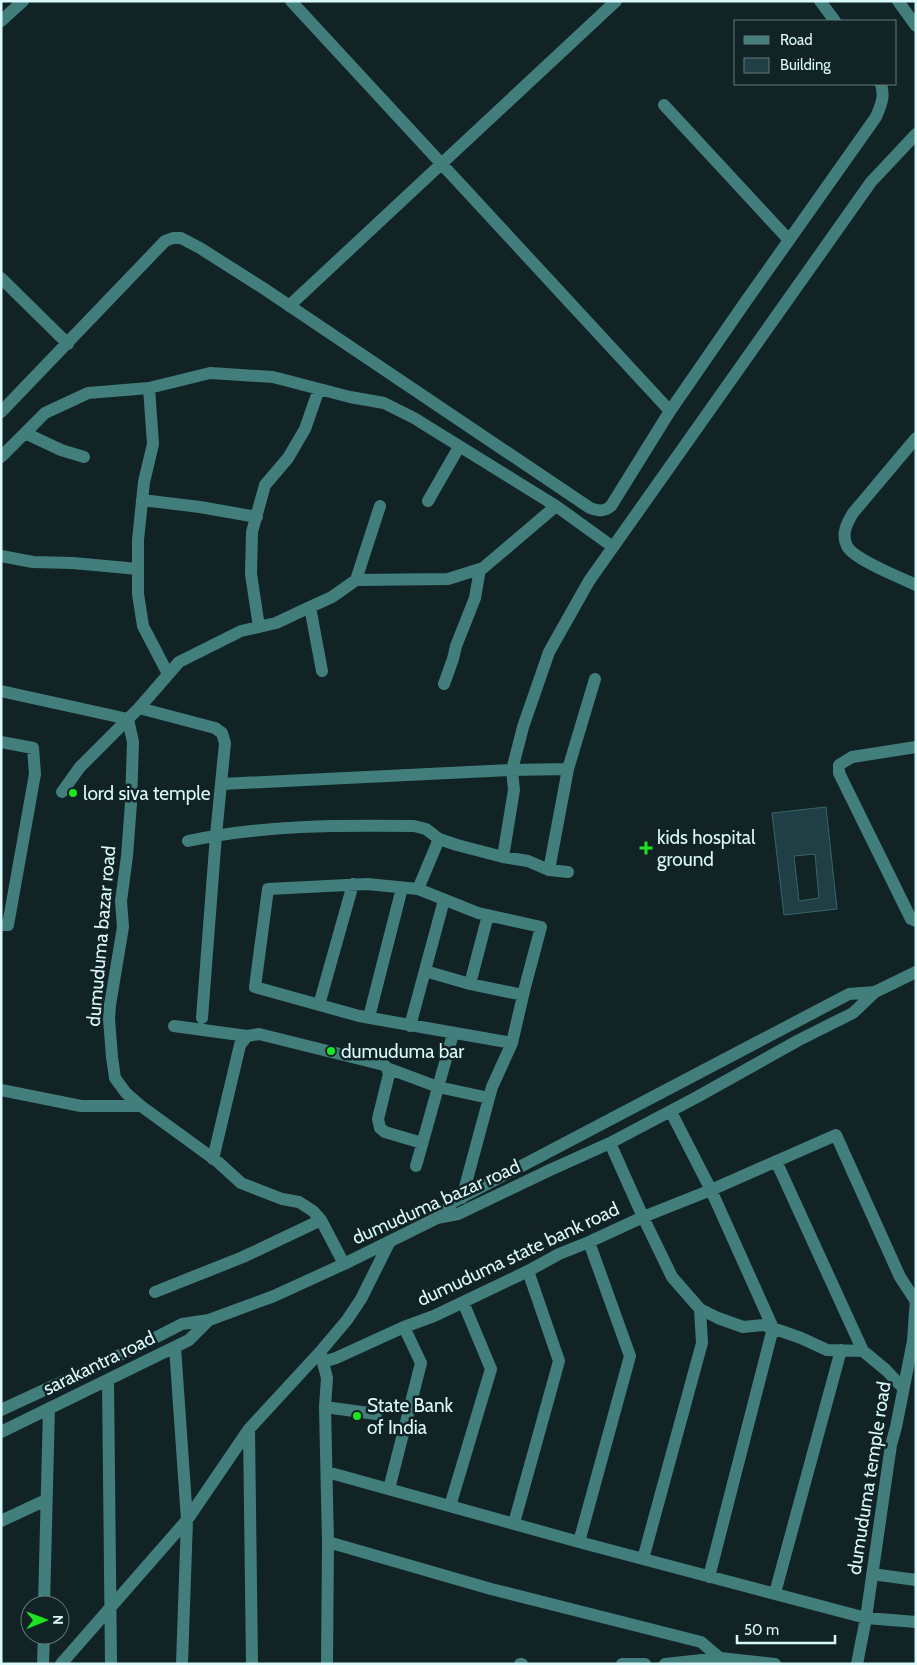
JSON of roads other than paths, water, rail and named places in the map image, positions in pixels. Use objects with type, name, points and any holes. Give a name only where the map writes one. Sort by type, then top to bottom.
[{"type":"street","points":[[1,21],[23,1]]},
{"type":"street","points":[[291,1],[670,411]]},
{"type":"street","points":[[289,306],[616,1]]},
{"type":"street","points":[[820,1],[834,20]]},
{"type":"street","points":[[898,1],[916,26]]},
{"type":"street","points":[[1,412],[165,241],[181,238],[200,248],[289,306],[590,508],[598,510],[607,509],[611,506],[670,411],[876,117],[884,93],[881,85]]},
{"type":"street","points":[[664,105],[789,240]]},
{"type":"street","points":[[503,857],[514,790],[512,770],[523,727],[549,652],[589,581],[871,182],[916,134]]},
{"type":"street","points":[[1,278],[68,344]]},
{"type":"street","points":[[1,457],[45,413],[88,393],[149,388],[210,373],[273,377],[384,403],[414,418],[556,506],[614,547]]},
{"type":"street","points":[[149,388],[154,444],[144,482],[142,500],[138,540],[138,594],[143,626],[168,674]]},
{"type":"street","points":[[259,627],[251,574],[252,532],[265,485],[288,458],[305,429],[319,389]]},
{"type":"street","points":[[25,433],[61,450],[84,456]]},
{"type":"street","points":[[916,438],[854,513],[846,525],[844,538],[847,548],[857,556],[916,585]]},
{"type":"street","points":[[428,501],[459,446]]},
{"type":"street","points":[[142,500],[200,507],[256,517]]},
{"type":"street","points":[[356,580],[380,506]]},
{"type":"street","points":[[62,792],[80,767],[139,708],[179,662],[241,631],[276,623],[332,596],[356,580],[448,579],[480,569],[556,506]]},
{"type":"street","points":[[1,556],[33,562],[73,563],[138,570]]},
{"type":"street","points":[[444,684],[456,646],[475,598],[480,569]]},
{"type":"street","points":[[310,607],[322,672]]},
{"type":"street","points":[[548,870],[568,769],[595,679]]},
{"type":"street","points":[[1,691],[128,719]]},
{"type":"street","points":[[139,708],[215,728],[222,733],[225,744],[202,1018]]},
{"type":"street","name":"dumuduma bazar road","points":[[128,719],[133,742],[131,803],[121,901],[123,927],[109,1019],[115,1078],[126,1093],[141,1106],[213,1158],[241,1183],[282,1200],[299,1202],[314,1211],[321,1220],[344,1264],[437,1218],[458,1214],[610,1143],[671,1112],[790,1044],[853,1012],[876,992],[916,972]]},
{"type":"street","points":[[1,742],[33,748],[35,774],[8,925],[1,925]]},
{"type":"street","points":[[916,747],[852,757],[839,765],[839,773],[911,919],[916,920]]},
{"type":"street","points":[[221,784],[568,769]]},
{"type":"street","points":[[188,841],[216,835],[334,824],[414,826],[426,829],[439,839],[457,845],[503,857],[528,861],[548,870],[568,872]]},
{"type":"street","points":[[418,889],[439,839]]},
{"type":"street","points":[[319,1005],[354,884]]},
{"type":"street","points":[[462,1198],[492,1087],[512,1043],[541,927],[478,913],[418,889],[354,884],[268,889],[255,987],[368,1017],[453,1034],[512,1043]]},
{"type":"street","points":[[368,1017],[402,888]]},
{"type":"street","points":[[410,1026],[444,900]]},
{"type":"street","points":[[470,984],[488,915]]},
{"type":"street","points":[[425,971],[470,984],[523,995]]},
{"type":"street","points":[[437,1218],[453,1202],[849,994],[876,992]]},
{"type":"street","points":[[174,1026],[247,1036],[259,1034],[384,1066],[438,1087],[489,1098]]},
{"type":"street","points":[[416,1166],[453,1034]]},
{"type":"street","points":[[213,1158],[240,1045],[247,1036]]},
{"type":"street","points":[[387,1068],[389,1074],[378,1119],[380,1128],[385,1132],[422,1144]]},
{"type":"street","points":[[1,1090],[82,1106],[141,1106]]},
{"type":"street","points":[[671,1112],[711,1190],[774,1328],[709,1577]]},
{"type":"street","points":[[610,1143],[643,1217],[711,1190],[836,1135],[900,1277],[916,1299]]},
{"type":"street","points":[[776,1161],[863,1351],[886,1370],[903,1388]]},
{"type":"street","name":"dumuduma state bank road","points":[[321,1357],[336,1358],[404,1327],[434,1316],[559,1254],[643,1217],[672,1277],[700,1309],[743,1327],[764,1325],[774,1328],[827,1350],[863,1351]]},
{"type":"street","points":[[156,1292],[244,1257],[321,1220]]},
{"type":"street","points":[[61,1664],[187,1520],[249,1428],[321,1357],[361,1299],[390,1241]]},
{"type":"street","points":[[579,1542],[630,1356],[589,1242]]},
{"type":"street","name":"sarakantra road","points":[[1,1410],[133,1349],[182,1324],[209,1320],[274,1296],[344,1264]]},
{"type":"street","points":[[514,1523],[559,1361],[528,1271]]},
{"type":"street","name":"dumuduma temple road","points":[[856,1664],[866,1618],[891,1445],[896,1428],[912,1341],[916,1299]]},
{"type":"street","points":[[450,1506],[491,1369],[462,1302]]},
{"type":"street","points":[[643,1559],[702,1343],[700,1309]]},
{"type":"street","name":"sarakantra road","points":[[1,1432],[189,1340],[209,1320]]},
{"type":"street","points":[[389,1490],[421,1363],[404,1327]]},
{"type":"street","points":[[175,1347],[187,1520],[182,1664]]},
{"type":"street","points":[[775,1593],[841,1350]]},
{"type":"street","points":[[321,1357],[327,1378],[325,1407],[328,1542],[327,1664]]},
{"type":"street","points":[[108,1380],[111,1664]]},
{"type":"street","points":[[325,1407],[376,1414]]},
{"type":"street","points":[[44,1595],[50,1408]]},
{"type":"street","points":[[249,1428],[252,1664]]},
{"type":"street","points":[[327,1472],[579,1542],[866,1618],[916,1622]]},
{"type":"street","points":[[1,1521],[46,1500]]},
{"type":"street","points":[[328,1542],[491,1589],[701,1642],[720,1661]]},
{"type":"street","points":[[872,1574],[916,1580]]},
{"type":"street","points":[[43,1664],[44,1645]]},
{"type":"street","points":[[665,1664],[720,1661],[775,1664]]},
{"type":"street","points":[[622,1664],[645,1664]]},
{"type":"place","name":"lord siva temple","points":[[73,793]]},
{"type":"place","name":"kids hospital ground","points":[[646,848]]},
{"type":"place","name":"dumuduma bar","points":[[331,1051]]},
{"type":"place","name":"State Bank of India","points":[[357,1416]]}]
